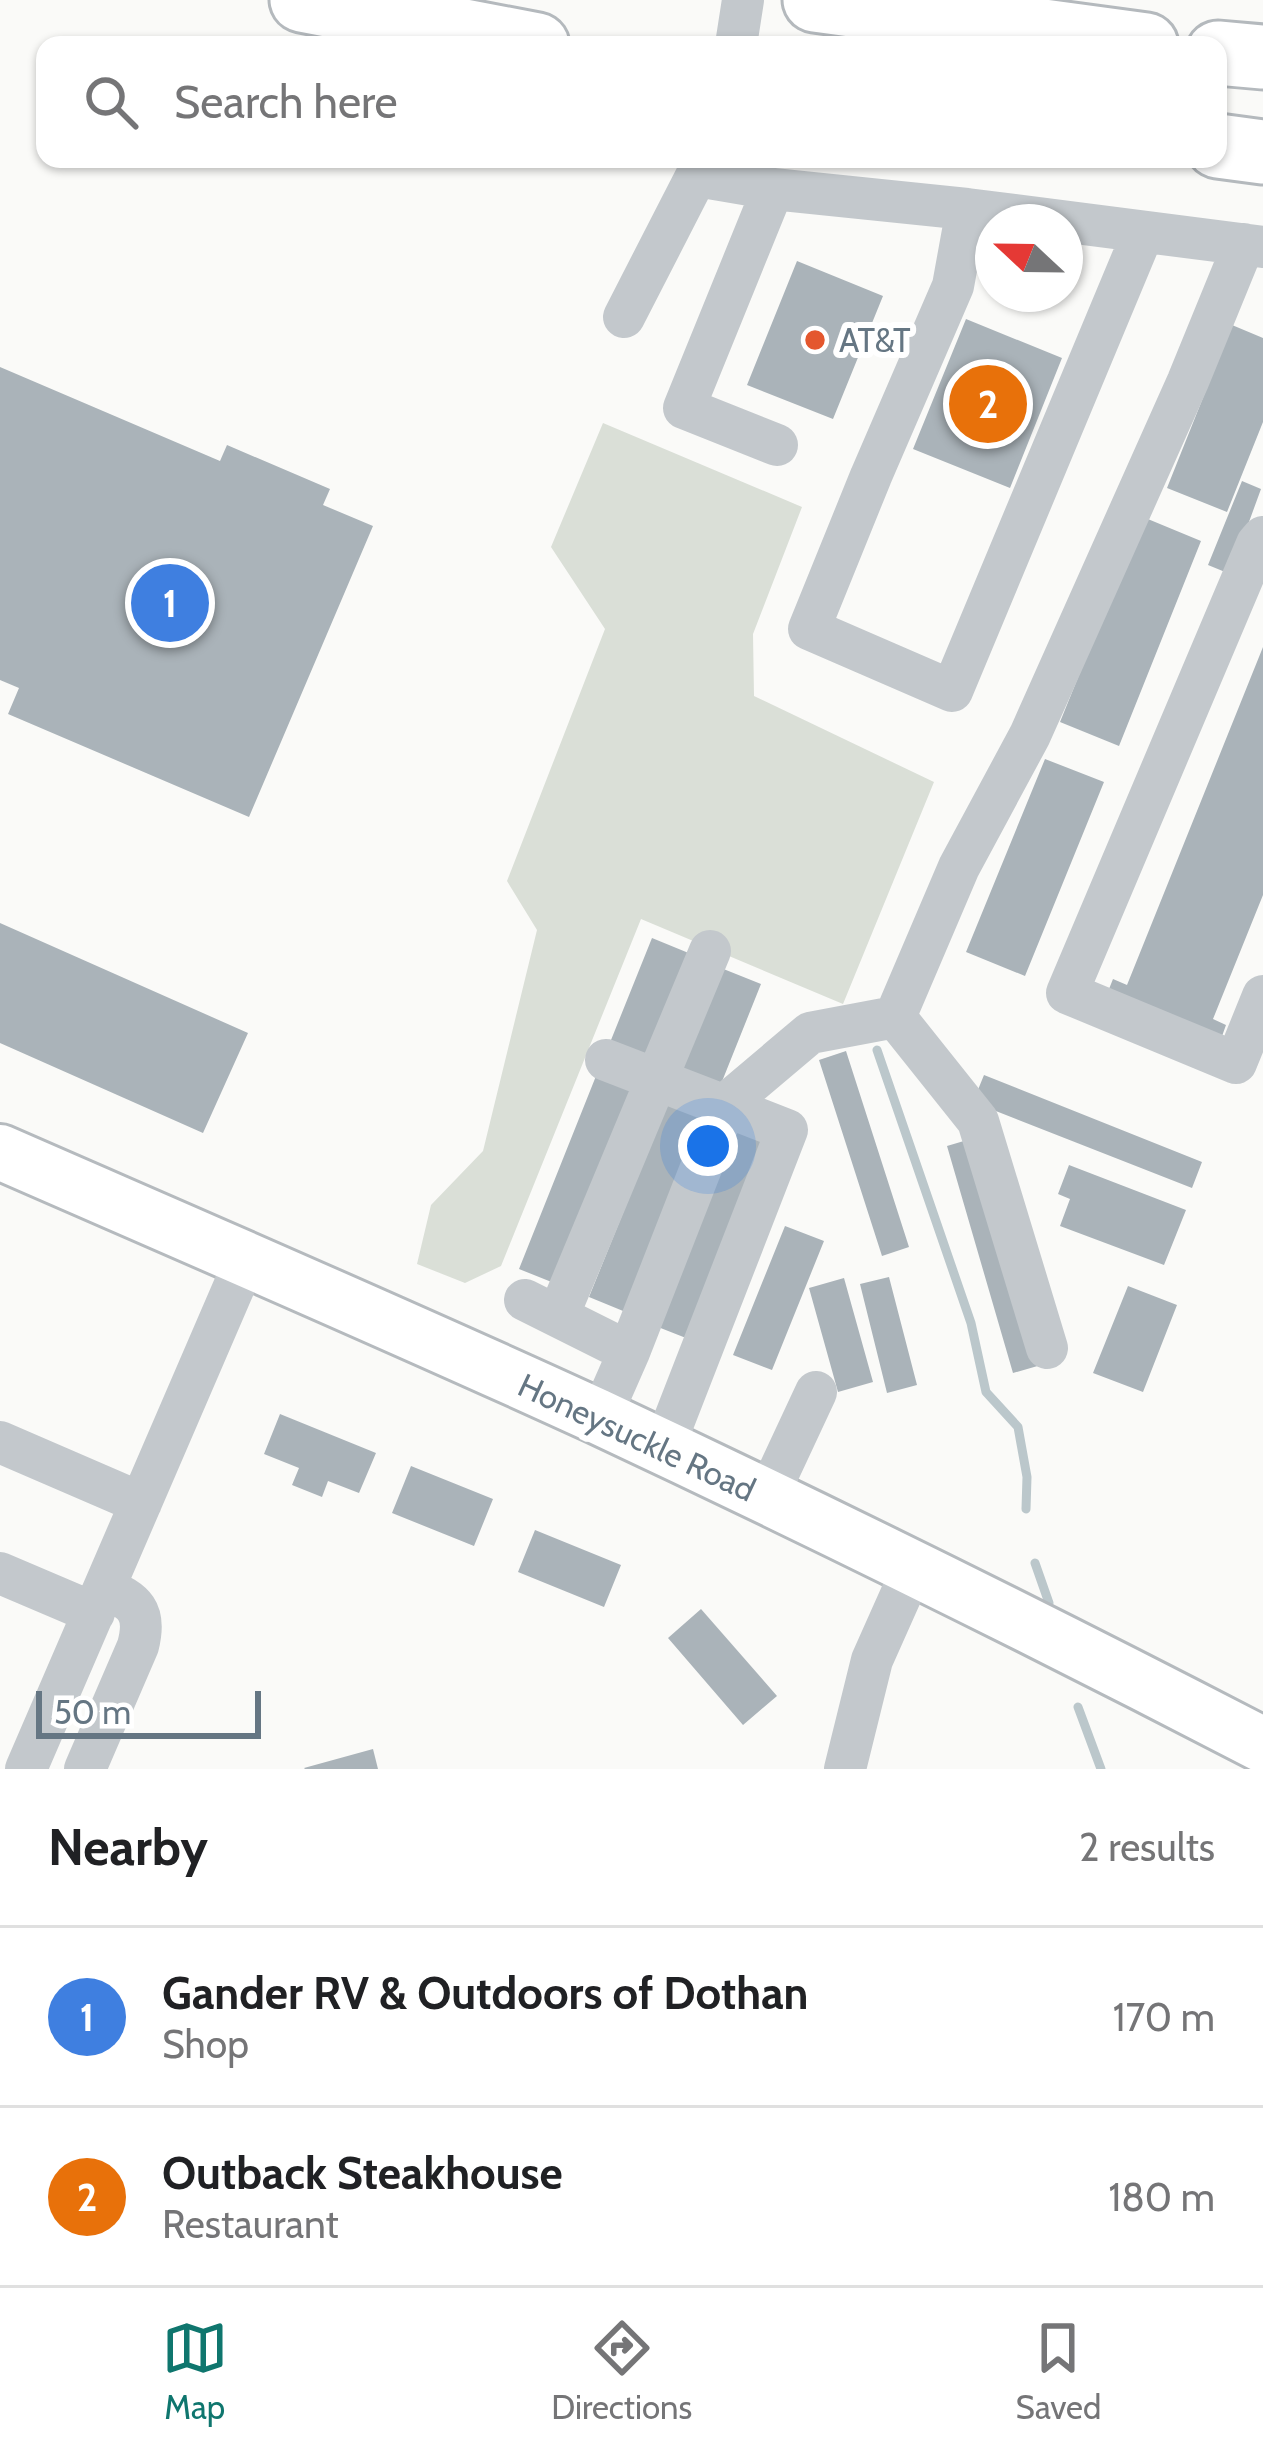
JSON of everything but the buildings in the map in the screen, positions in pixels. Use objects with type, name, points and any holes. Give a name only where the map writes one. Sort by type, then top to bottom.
[{"type":"highway","points":[[302,0],[490,36]]},
{"type":"highway","points":[[815,0],[1079,36]]},
{"type":"highway","points":[[1227,53],[1263,57]]},
{"type":"highway","points":[[1227,147],[1263,152]]},
{"type":"main road","name":"Honeysuckle Road","points":[[0,1152],[600,1418],[1081,1650],[1263,1745]]},
{"type":"street","points":[[737,36],[743,0]]},
{"type":"street","points":[[624,317],[701,168],[773,189],[1253,245],[1030,735],[959,868],[895,1017]]},
{"type":"street","points":[[773,189],[684,408],[777,445]]},
{"type":"street","points":[[967,209],[953,286],[809,629],[952,691],[1143,232]]},
{"type":"street","points":[[1263,537],[1067,993],[1236,1063],[1263,996]]},
{"type":"street","points":[[629,1352],[541,1308],[657,1079],[710,951]]},
{"type":"street","points":[[600,1418],[726,1104],[810,1033],[895,1017]]},
{"type":"street","points":[[895,1017],[978,1120],[1047,1348]]},
{"type":"street","points":[[606,1060],[787,1130],[663,1448]]},
{"type":"street","points":[[26,1769],[246,1259]]},
{"type":"street","points":[[767,1497],[815,1392]]},
{"type":"street","points":[[0,1442],[141,1503]]},
{"type":"street","points":[[845,1769],[872,1660],[913,1568]]},
{"type":"street","points":[[0,1573],[99,1600],[128,1598],[141,1617],[141,1633],[85,1769]]},
{"type":"street","points":[[58,1696],[107,1717]]},
{"type":"shaded area","points":[[603,423],[802,507],[753,634],[754,696],[934,782],[843,1004],[641,919],[501,1266],[465,1283],[417,1264],[431,1205],[483,1151],[537,930],[507,881],[605,629],[551,547]]},
{"type":"waterway","points":[[877,1050],[971,1323],[986,1392],[1018,1427],[1027,1477],[1026,1509]]},
{"type":"waterway","points":[[1035,1563],[1049,1603]]},
{"type":"waterway","points":[[1078,1707],[1101,1769]]},
{"type":"place","name":"AT&T","points":[[815,340]]},
{"type":"place","name":"Outback Steakhouse","points":[[988,404]]},
{"type":"place","name":"Gander RV & Outdoors of Dothan","points":[[170,603]]}]
